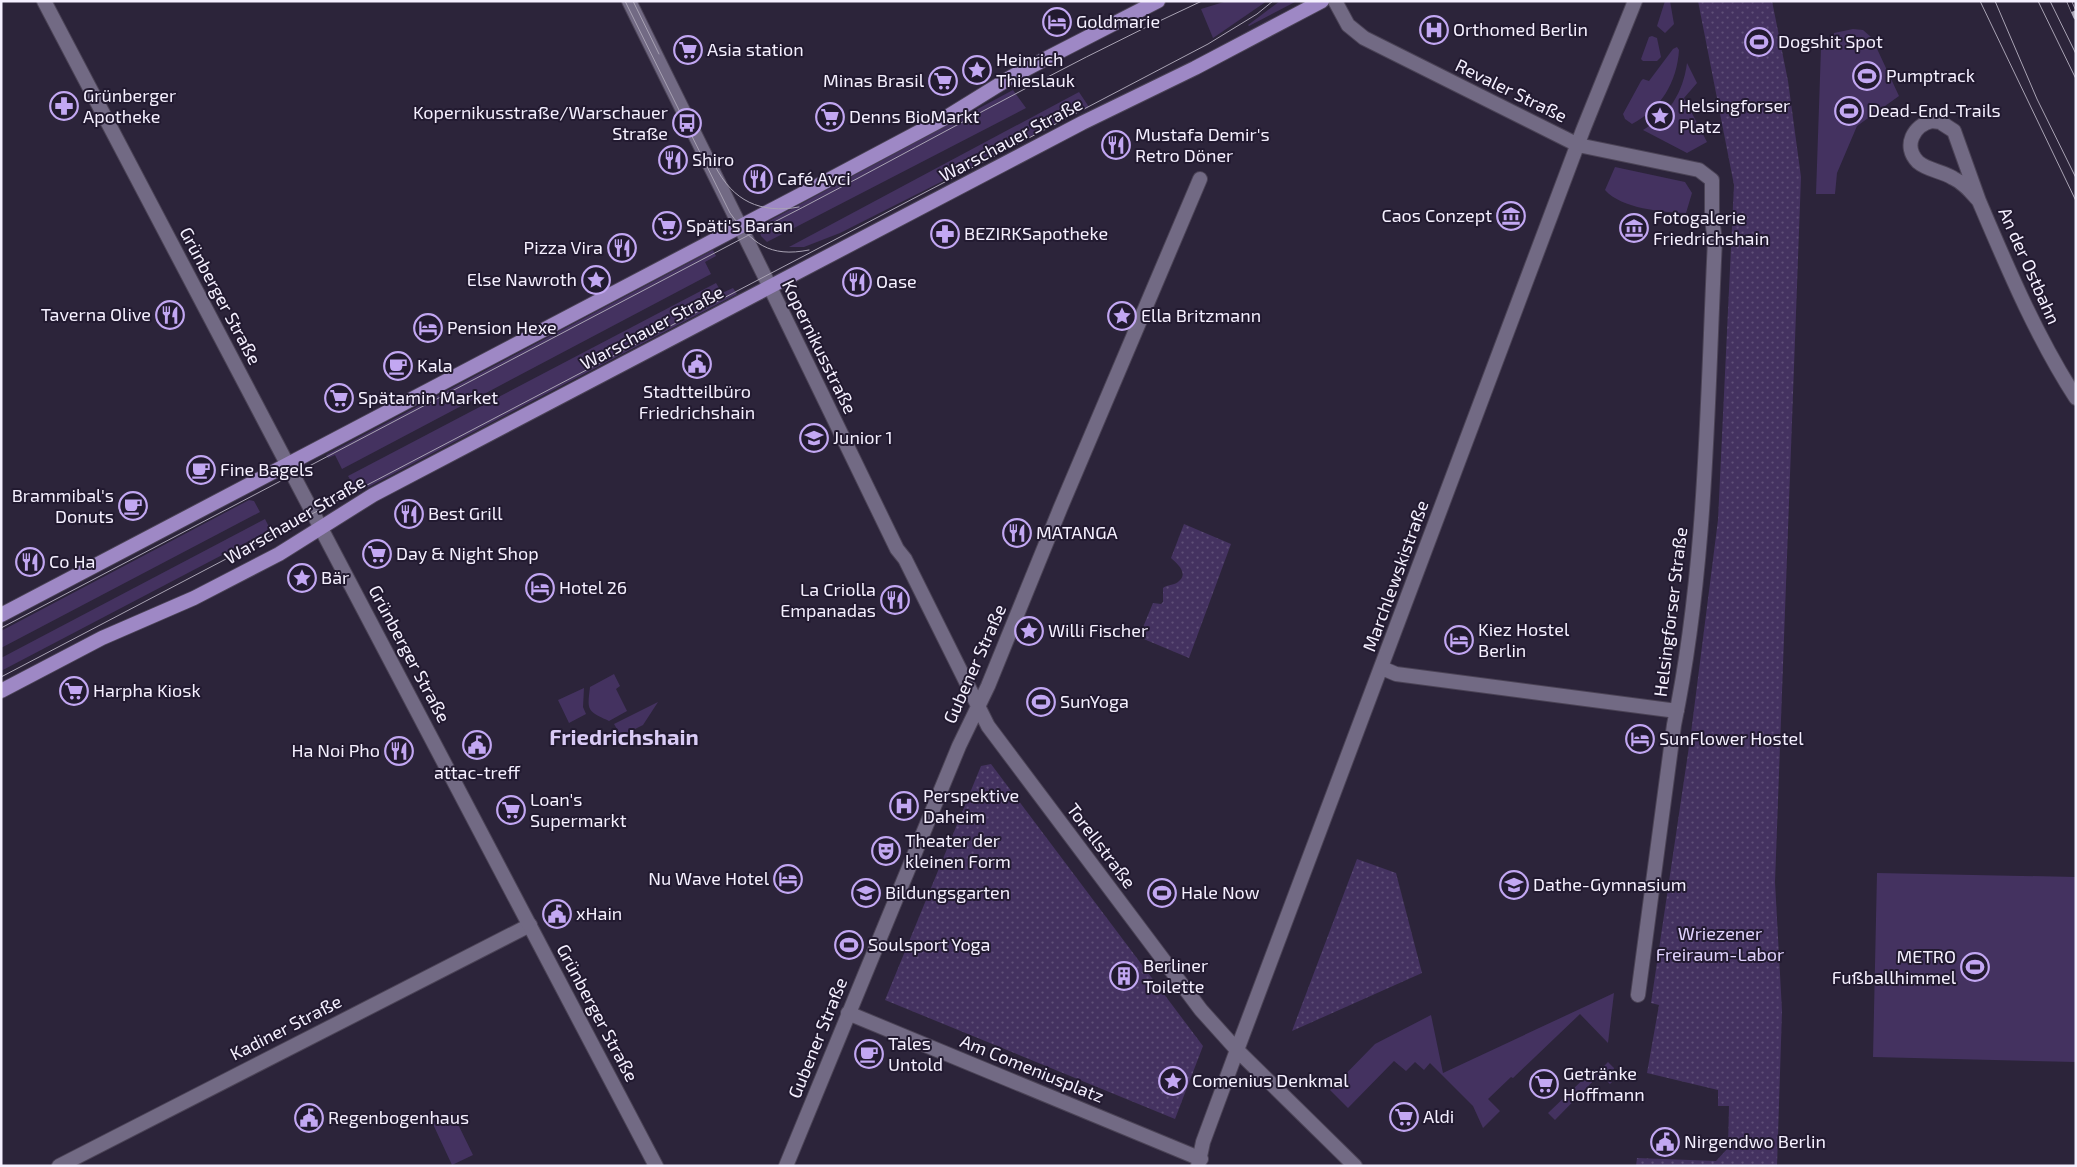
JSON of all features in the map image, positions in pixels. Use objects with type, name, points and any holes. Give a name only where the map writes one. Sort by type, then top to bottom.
[{"type":"main road","points":[[1,615],[946,118],[1013,76],[1158,1]]},
{"type":"main road","name":"Warschauer Straße","points":[[1,691],[102,638],[194,598],[279,554],[373,495],[1099,115],[1205,63],[1322,1]]},
{"type":"street","name":"Grünberger Straße","points":[[44,1],[656,1166]]},
{"type":"street","name":"Kopernikusstraße","points":[[629,1],[897,549],[905,559],[978,707]]},
{"type":"street","name":"Revaler Straße","points":[[1334,1],[1348,25],[1364,38],[1578,145]]},
{"type":"street","name":"Marchlewskistraße","points":[[1200,1162],[1203,1142],[1237,1050],[1578,145],[1635,1]]},
{"type":"street","name":"An der Ostbahn","points":[[1979,201],[1967,188],[1953,178],[1926,167],[1914,157],[1910,140],[1918,126],[1932,121],[1940,122],[1954,132],[1979,201],[2015,287],[2053,360],[2076,398]]},
{"type":"street","name":"Helsingforser Straße","points":[[1578,145],[1699,170],[1712,180],[1714,250],[1701,529],[1682,691],[1677,711],[1638,995]]},
{"type":"street","name":"Gubener Straße","points":[[786,1166],[959,746],[978,707],[1200,178]]},
{"type":"street","points":[[1382,668],[1396,674],[1677,711]]},
{"type":"street","name":"Torellstraße","points":[[978,707],[988,726],[1201,1010],[1237,1050],[1355,1166]]},
{"type":"street","name":"Kadiner Straße","points":[[59,1166],[530,925]]},
{"type":"street","name":"Am Comeniusplatz","points":[[848,1013],[1200,1162]]},
{"type":"green space","points":[[1227,1],[1267,1],[1213,38],[1201,9]]},
{"type":"green space","points":[[1280,1],[1295,2],[1248,25]]},
{"type":"green space","points":[[1665,1],[1670,1],[1674,24],[1665,33],[1657,26]]},
{"type":"green space","name":"Wriezener Freiraum-Labor","points":[[1698,1],[1772,1],[1788,81],[1801,177],[1775,882],[1782,1011],[1777,1166],[1636,1166],[1637,1158],[1716,1161],[1728,1148],[1729,1106],[1718,1106],[1718,1090],[1647,1073],[1659,1005],[1651,1003],[1691,733],[1718,520],[1734,185]]},
{"type":"green space","name":"Dead-End-Trails","points":[[1853,29],[1863,30],[1872,38],[1899,96],[1857,126],[1837,173],[1835,194],[1816,194],[1821,48],[1834,49],[1834,33]]},
{"type":"green space","points":[[1649,37],[1657,38],[1661,57],[1657,61],[1643,61],[1641,59]]},
{"type":"green space","points":[[1677,47],[1679,50],[1678,62],[1666,93],[1651,111],[1632,124],[1625,119],[1623,114],[1641,81],[1643,79],[1649,81],[1673,49]]},
{"type":"green space","points":[[1687,63],[1697,83],[1684,98],[1707,142],[1687,153],[1643,130],[1660,117],[1673,102],[1682,84]]},
{"type":"green space","points":[[1013,90],[1026,108],[767,242],[761,236],[758,227]]},
{"type":"green space","points":[[1079,92],[1089,107],[840,233],[804,247],[789,247]]},
{"type":"green space","points":[[1615,167],[1685,182],[1692,193],[1686,213],[1643,208],[1612,196],[1605,190]]},
{"type":"green space","points":[[713,250],[716,256],[705,262],[711,274],[342,469],[335,455],[328,458],[326,455]]},
{"type":"green space","points":[[716,283],[722,293],[733,288],[737,294],[353,495],[349,494],[346,489],[354,486],[348,476]]},
{"type":"green space","points":[[249,500],[254,501],[260,512],[1,648],[1,631]]},
{"type":"green space","points":[[265,519],[269,527],[266,532],[1,671],[1,658]]},
{"type":"green space","points":[[1184,524],[1231,544],[1189,658],[1139,637],[1153,603],[1161,604],[1163,602],[1163,588],[1176,583],[1183,576],[1177,563],[1171,558]]},
{"type":"green space","points":[[614,674],[620,686],[616,689],[627,711],[609,721],[596,715],[590,709],[589,695],[590,687]]},
{"type":"green space","points":[[584,688],[583,707],[586,714],[569,723],[558,700]]},
{"type":"green space","points":[[658,702],[643,725],[621,736],[614,724]]},
{"type":"green space","points":[[991,764],[1203,1046],[1175,1119],[885,1000],[981,766]]},
{"type":"green space","points":[[1357,859],[1396,873],[1422,973],[1292,1031]]},
{"type":"green space","name":"METRO Fußballhimmel","points":[[1877,873],[2076,877],[2076,1062],[1873,1057]]},
{"type":"green space","points":[[1614,993],[1608,1043],[1580,1014],[1513,1078],[1511,1077],[1488,1099],[1500,1111],[1483,1128],[1473,1106],[1430,1063],[1424,1070],[1415,1062],[1406,1071],[1394,1061],[1348,1108],[1330,1090],[1375,1044],[1431,1015],[1443,1073]]},
{"type":"green space","points":[[1608,1062],[1614,1068],[1610,1084],[1600,1074],[1555,1120],[1548,1113],[1594,1069],[1598,1072]]},
{"type":"green space","points":[[452,1112],[473,1155],[452,1165],[432,1122]]},
{"type":"tram line","points":[[625,1],[730,213],[738,224],[754,240],[772,250],[783,252],[809,250]]},
{"type":"tram line","points":[[633,1],[659,54]]},
{"type":"tram line","points":[[1,628],[1086,57],[1202,1]]},
{"type":"tram line","points":[[1,677],[1208,44],[1257,14],[1273,1]]},
{"type":"tram line","points":[[1980,1],[2076,201]]},
{"type":"tram line","points":[[1995,1],[2037,99],[2076,178]]},
{"type":"tram line","points":[[2038,1],[2076,79]]},
{"type":"tram line","points":[[2050,1],[2076,54]]},
{"type":"tram line","points":[[715,166],[730,188],[749,202],[772,208],[799,207]]},
{"type":"railway","points":[[2069,1],[2076,17]]},
{"type":"place","name":"Goldmarie","points":[[1057,22]]},
{"type":"place","name":"Orthomed Berlin","points":[[1434,30]]},
{"type":"place","name":"Dogshit Spot","points":[[1759,42]]},
{"type":"place","name":"Asia station","points":[[688,50]]},
{"type":"place","name":"Heinrich Thieslauk","points":[[977,70]]},
{"type":"place","name":"Pumptrack","points":[[1867,76]]},
{"type":"place","name":"Minas Brasil","points":[[943,81]]},
{"type":"place","name":"Grünberger Apotheke","points":[[64,106]]},
{"type":"place","name":"Dead-End-Trails","points":[[1849,111]]},
{"type":"place","name":"Helsingforser Platz","points":[[1660,116]]},
{"type":"place","name":"Denns BioMarkt","points":[[830,117]]},
{"type":"place","name":"Kopernikusstraße/Warschauer Straße","points":[[687,123]]},
{"type":"place","name":"Mustafa Demir's Retro Döner","points":[[1116,145]]},
{"type":"place","name":"Shiro","points":[[673,160]]},
{"type":"place","name":"Café Avci","points":[[758,179]]},
{"type":"place","name":"Caos Conzept","points":[[1511,216]]},
{"type":"place","name":"Späti's Baran","points":[[667,226]]},
{"type":"place","name":"Fotogalerie Friedrichshain","points":[[1634,228]]},
{"type":"place","name":"BEZIRKSapotheke","points":[[945,234]]},
{"type":"place","name":"Pizza Vira","points":[[622,248]]},
{"type":"place","name":"Else Nawroth","points":[[596,280]]},
{"type":"place","name":"Oase","points":[[857,282]]},
{"type":"place","name":"Taverna Olive","points":[[170,315]]},
{"type":"place","name":"Ella Britzmann","points":[[1122,316]]},
{"type":"place","name":"Pension Hexe","points":[[428,328]]},
{"type":"place","name":"Stadtteilbüro Friedrichshain","points":[[697,364]]},
{"type":"place","name":"Kala","points":[[398,366]]},
{"type":"place","name":"Spätamin Market","points":[[339,398]]},
{"type":"place","name":"Junior 1","points":[[814,438]]},
{"type":"place","name":"Fine Bagels","points":[[201,470]]},
{"type":"place","name":"Brammibal's Donuts","points":[[133,506]]},
{"type":"place","name":"Best Grill","points":[[409,514]]},
{"type":"place","name":"MATANGA","points":[[1017,533]]},
{"type":"place","name":"Day & Night Shop","points":[[377,554]]},
{"type":"place","name":"Co Ha","points":[[30,562]]},
{"type":"place","name":"Bär","points":[[302,578]]},
{"type":"place","name":"Hotel 26","points":[[540,588]]},
{"type":"place","name":"La Criolla Empanadas","points":[[895,600]]},
{"type":"place","name":"Willi Fischer","points":[[1029,631]]},
{"type":"place","name":"Kiez Hostel Berlin","points":[[1459,640]]},
{"type":"place","name":"Harpha Kiosk","points":[[74,691]]},
{"type":"place","name":"SunYoga","points":[[1041,702]]},
{"type":"place","name":"SunFlower Hostel","points":[[1640,739]]},
{"type":"place","name":"attac-treff","points":[[477,745]]},
{"type":"place","name":"Ha Noi Pho","points":[[399,751]]},
{"type":"place","name":"Perspektive Daheim","points":[[904,806]]},
{"type":"place","name":"Loan's Supermarkt","points":[[511,810]]},
{"type":"place","name":"Theater der kleinen Form","points":[[886,851]]},
{"type":"place","name":"Nu Wave Hotel","points":[[788,879]]},
{"type":"place","name":"Dathe-Gymnasium","points":[[1514,885]]},
{"type":"place","name":"Bildungsgarten","points":[[866,893]]},
{"type":"place","name":"Hale Now","points":[[1162,893]]},
{"type":"place","name":"xHain","points":[[557,914]]},
{"type":"place","name":"Soulsport Yoga","points":[[849,945]]},
{"type":"place","name":"METRO Fußballhimmel","points":[[1975,967]]},
{"type":"place","name":"Berliner Toilette","points":[[1124,976]]},
{"type":"place","name":"Tales Untold","points":[[869,1054]]},
{"type":"place","name":"Comenius Denkmal","points":[[1173,1081]]},
{"type":"place","name":"Getränke Hoffmann","points":[[1544,1084]]},
{"type":"place","name":"Aldi","points":[[1404,1117]]},
{"type":"place","name":"Regenbogenhaus","points":[[309,1118]]},
{"type":"place","name":"Nirgendwo Berlin","points":[[1665,1142]]},
{"type":"district","name":"Friedrichshain","points":[[624,737]]}]
